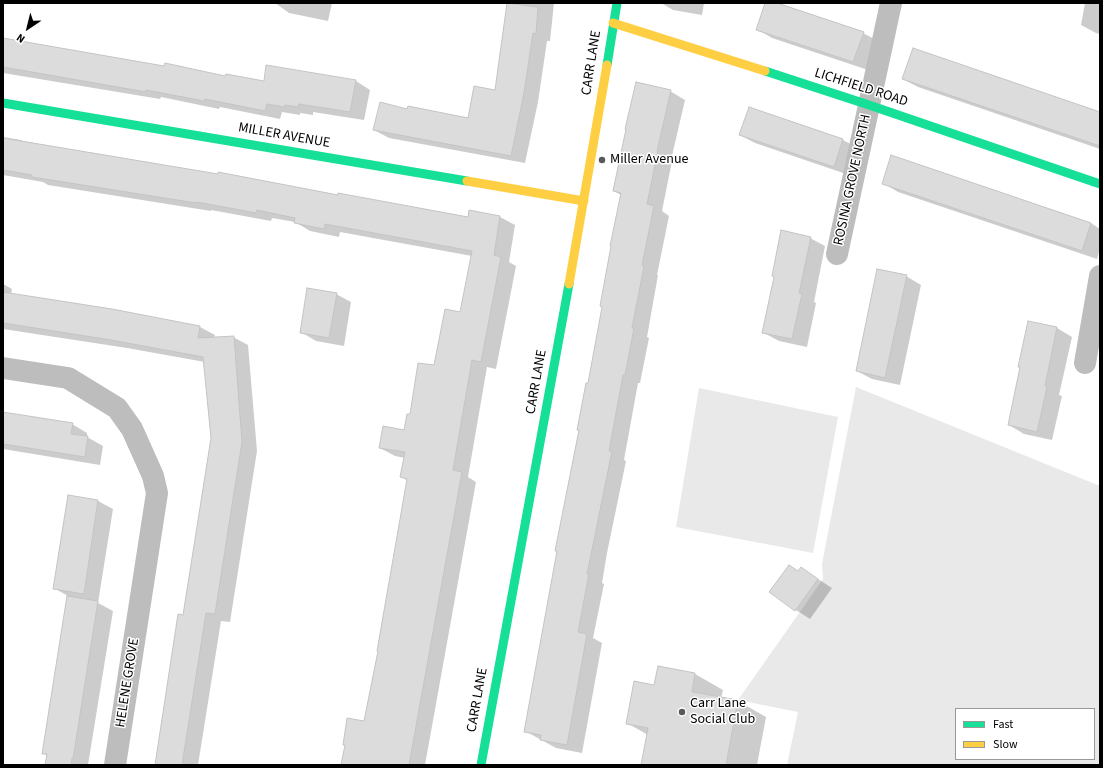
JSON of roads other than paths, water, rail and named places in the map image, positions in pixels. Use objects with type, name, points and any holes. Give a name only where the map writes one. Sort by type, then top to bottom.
[{"type":"street","name":"CARR LANE","points":[[481,765],[584,201],[617,3]]},
{"type":"street","name":"ROSINA GROVE NORTH","points":[[837,254],[891,3]]},
{"type":"street","name":"LICHFIELD ROAD","points":[[613,24],[635,29],[869,105],[1100,184]]},
{"type":"street","name":"MILLER AVENUE","points":[[3,103],[584,201]]},
{"type":"street","points":[[1085,363],[1100,276]]},
{"type":"street","name":"HELENE GROVE","points":[[3,368],[68,378],[117,408],[132,428],[153,476],[157,493],[115,765]]},
{"type":"place","name":"Miller Avenue","points":[[602,160]]},
{"type":"place","name":"Carr Lane Social Club","points":[[682,712]]}]
